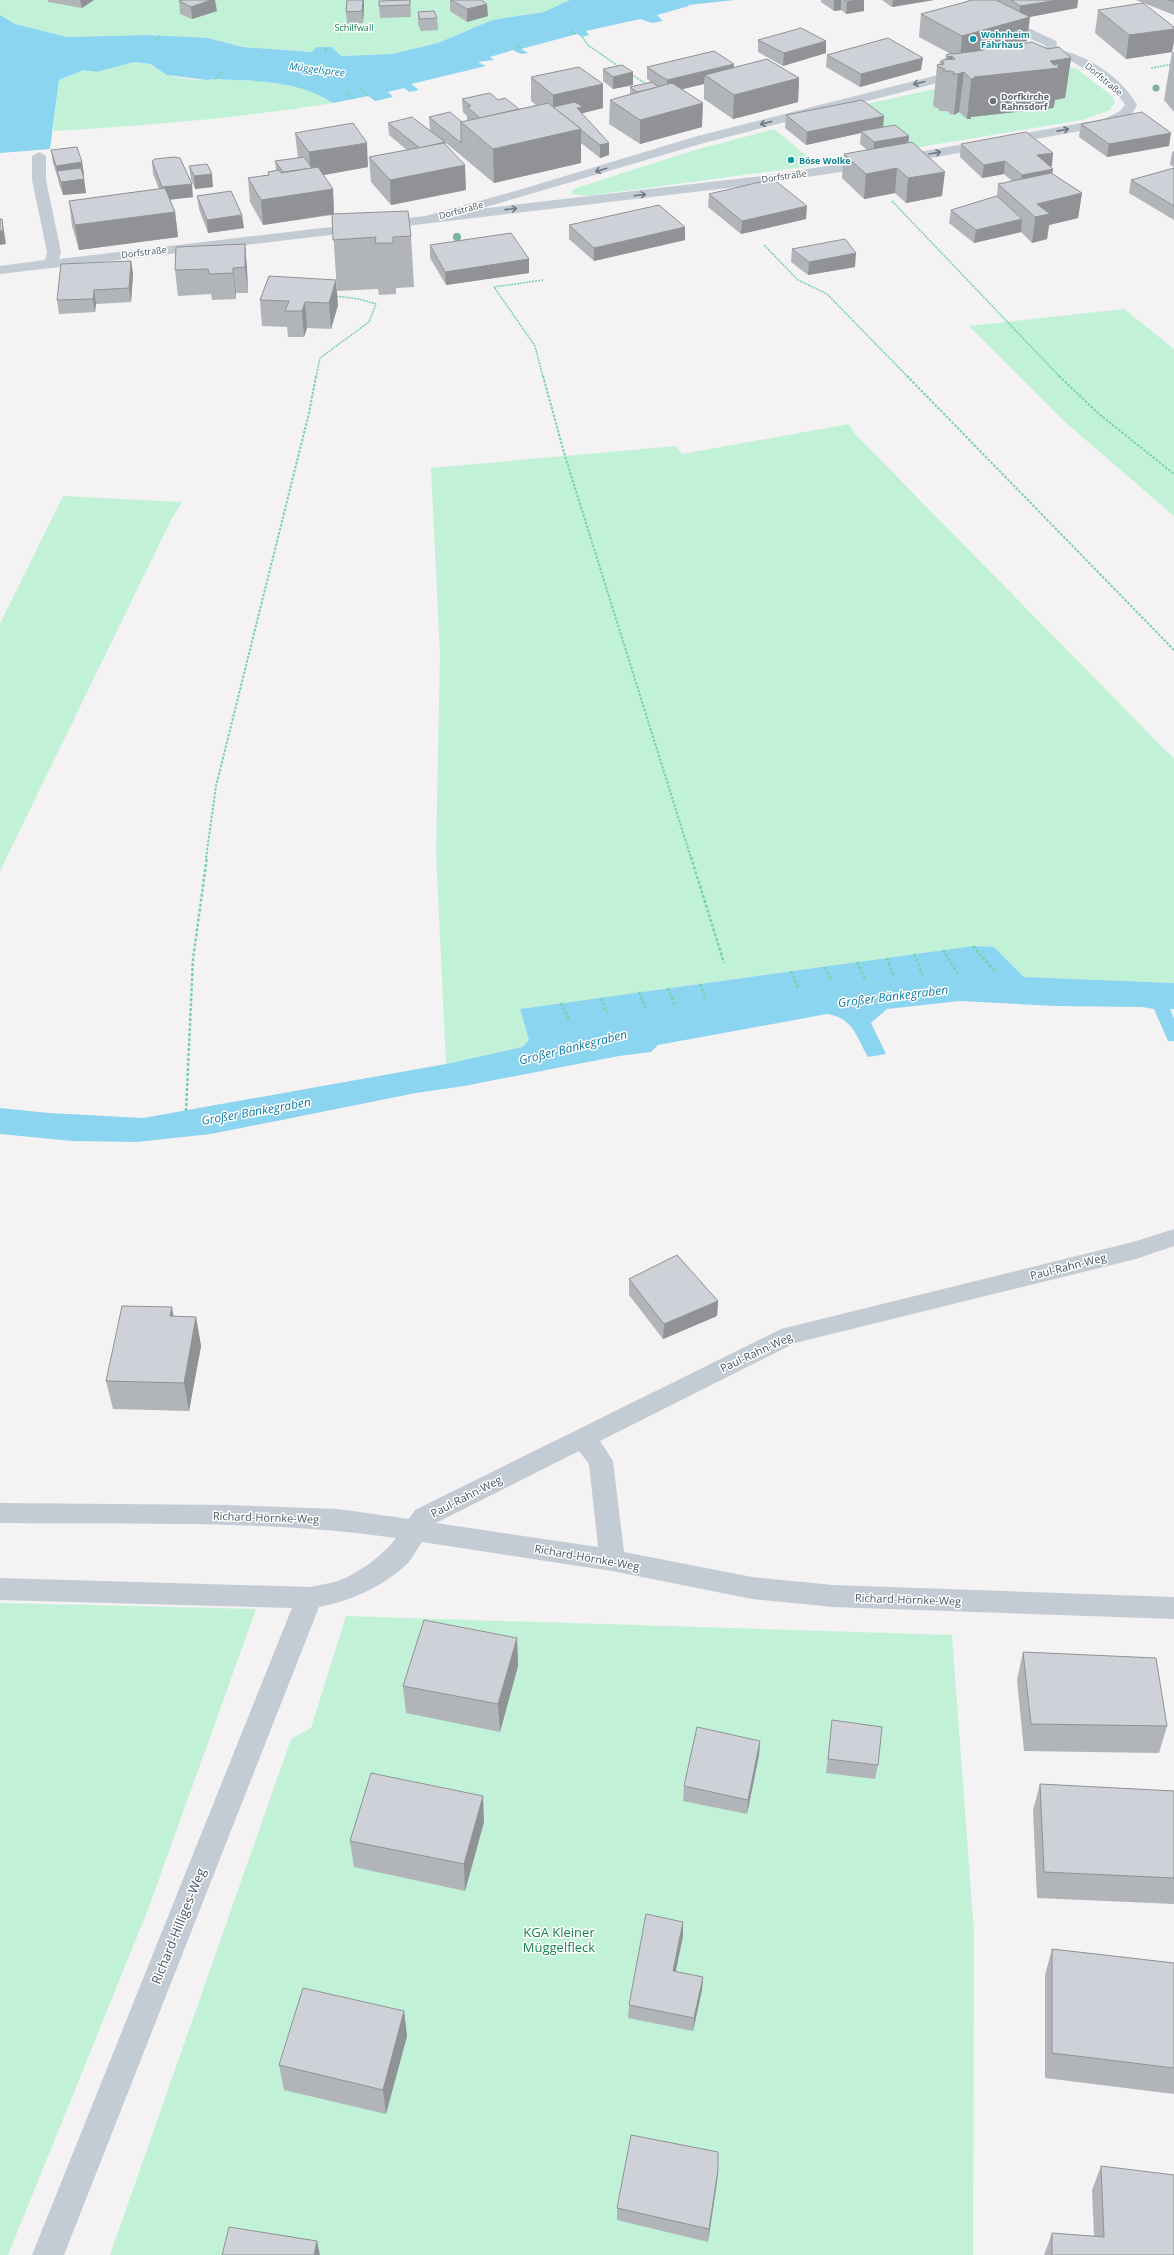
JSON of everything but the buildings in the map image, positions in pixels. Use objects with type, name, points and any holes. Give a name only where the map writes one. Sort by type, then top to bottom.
[{"type":"street","points":[[973,0],[995,17],[1052,48]]},
{"type":"street","name":"Dorfstraße","points":[[0,270],[430,218],[582,202],[817,172],[925,155],[1108,122],[1125,114],[1131,105],[1127,98],[1085,62],[1073,56],[1052,48],[1024,57]]},
{"type":"street","name":"Dorfstraße","points":[[430,218],[524,193],[700,140],[980,68]]},
{"type":"street","points":[[39,156],[39,180],[54,252],[51,263]]},
{"type":"street","name":"Paul-Rahn-Weg","points":[[310,1598],[341,1592],[366,1579],[399,1555],[424,1517],[789,1335],[1136,1250],[1174,1237]]},
{"type":"street","points":[[582,1437],[601,1461],[612,1560]]},
{"type":"street","name":"Richard-Hörnke-Weg","points":[[0,1513],[228,1515],[330,1519],[415,1530],[612,1560],[752,1588],[833,1596],[1174,1608]]},
{"type":"street","points":[[0,1589],[310,1598]]},
{"type":"street","name":"Richard-Hilliges-Weg","points":[[48,2255],[310,1598]]},
{"type":"path","points":[[571,31],[576,34]]},
{"type":"path","points":[[156,40],[160,35]]},
{"type":"path","points":[[582,37],[588,45],[626,71]]},
{"type":"path","points":[[516,45],[522,48]]},
{"type":"path","points":[[325,53],[327,47]]},
{"type":"path","points":[[215,79],[224,70]]},
{"type":"path","points":[[632,75],[651,88]]},
{"type":"path","points":[[359,88],[368,96]]},
{"type":"path","points":[[348,92],[354,99]]},
{"type":"path","points":[[892,201],[1056,372],[1099,414],[1174,474]]},
{"type":"path","points":[[764,245],[798,280],[827,294],[1174,650]]},
{"type":"path","points":[[543,280],[494,287],[535,346],[565,456],[724,963]]},
{"type":"path","points":[[186,1111],[193,960],[218,778],[309,412],[320,358],[369,322],[376,304],[359,299],[330,296]]},
{"type":"path","points":[[973,946],[996,973]]},
{"type":"path","points":[[943,950],[958,974]]},
{"type":"path","points":[[914,954],[923,976]]},
{"type":"path","points":[[887,958],[894,978]]},
{"type":"path","points":[[857,962],[864,979]]},
{"type":"path","points":[[825,967],[831,979]]},
{"type":"path","points":[[791,972],[798,988]]},
{"type":"path","points":[[700,984],[706,998]]},
{"type":"path","points":[[668,988],[674,1004]]},
{"type":"path","points":[[639,992],[646,1008]]},
{"type":"path","points":[[601,998],[607,1013]]},
{"type":"path","points":[[561,1003],[569,1020]]},
{"type":"green space","name":"Schilfwall","points":[[0,0],[570,0],[544,12],[492,20],[438,43],[392,54],[341,56],[332,47],[316,47],[312,52],[242,47],[208,38],[148,35],[67,37],[15,24],[0,15]]},
{"type":"green space","points":[[134,62],[149,65],[171,76],[183,78],[197,80],[215,79],[261,81],[291,86],[320,95],[333,103],[193,121],[53,131],[59,80],[85,70],[97,72]]},
{"type":"green space","points":[[1060,65],[1077,69],[1112,96],[1115,102],[1110,110],[1082,120],[908,149],[853,107],[1036,67]]},
{"type":"green space","points":[[774,129],[818,165],[587,196],[572,194],[572,191],[576,188],[695,150]]},
{"type":"green space","points":[[1124,309],[1174,349],[1174,516],[1066,423],[969,326]]},
{"type":"green space","points":[[849,424],[855,434],[1174,759],[1174,983],[1024,977],[994,947],[973,946],[520,1009],[529,1040],[522,1047],[446,1064],[436,853],[440,655],[431,468],[676,446],[682,454]]},
{"type":"green space","points":[[63,496],[182,502],[171,520],[0,871],[0,624]]},
{"type":"green space","points":[[0,1603],[256,1609],[149,1907],[8,2255],[0,2255]]},
{"type":"green space","name":"KGA Kleiner Müggelfleck","points":[[346,1616],[952,1635],[974,1932],[973,2255],[110,2255],[291,1739],[311,1728]]},
{"type":"water","name":"Müggelspree","points":[[570,0],[735,0],[688,5],[689,6],[657,15],[663,21],[652,23],[640,19],[586,31],[589,35],[582,37],[577,34],[521,49],[528,53],[521,54],[513,50],[490,57],[494,60],[478,62],[486,66],[411,84],[419,90],[409,92],[404,88],[388,92],[393,97],[375,101],[368,96],[333,103],[320,95],[291,86],[261,81],[207,80],[167,75],[150,64],[134,62],[97,72],[84,70],[59,80],[50,149],[0,153],[0,15],[15,24],[67,37],[148,35],[208,38],[242,47],[312,52],[316,47],[332,47],[341,56],[392,54],[438,43],[492,20],[544,12]]},
{"type":"water","name":"Großer Bänkegraben","points":[[973,946],[994,947],[1024,977],[1174,983],[1174,1009],[1170,1009],[1174,1019],[1174,1041],[1168,1041],[1154,1009],[1142,1007],[1055,1006],[960,1001],[887,1009],[871,1023],[886,1054],[868,1057],[853,1029],[843,1019],[827,1014],[658,1045],[651,1052],[619,1056],[464,1086],[416,1093],[211,1134],[136,1142],[72,1141],[0,1134],[0,1108],[49,1113],[143,1118],[446,1064],[522,1047],[529,1040],[520,1009]]},
{"type":"place","name":"Wohnheim Fährhaus","points":[[973,39]]},
{"type":"place","name":"Dorfkirche Rahnsdorf","points":[[993,101]]},
{"type":"place","name":"Böse Wolke","points":[[791,160]]}]
